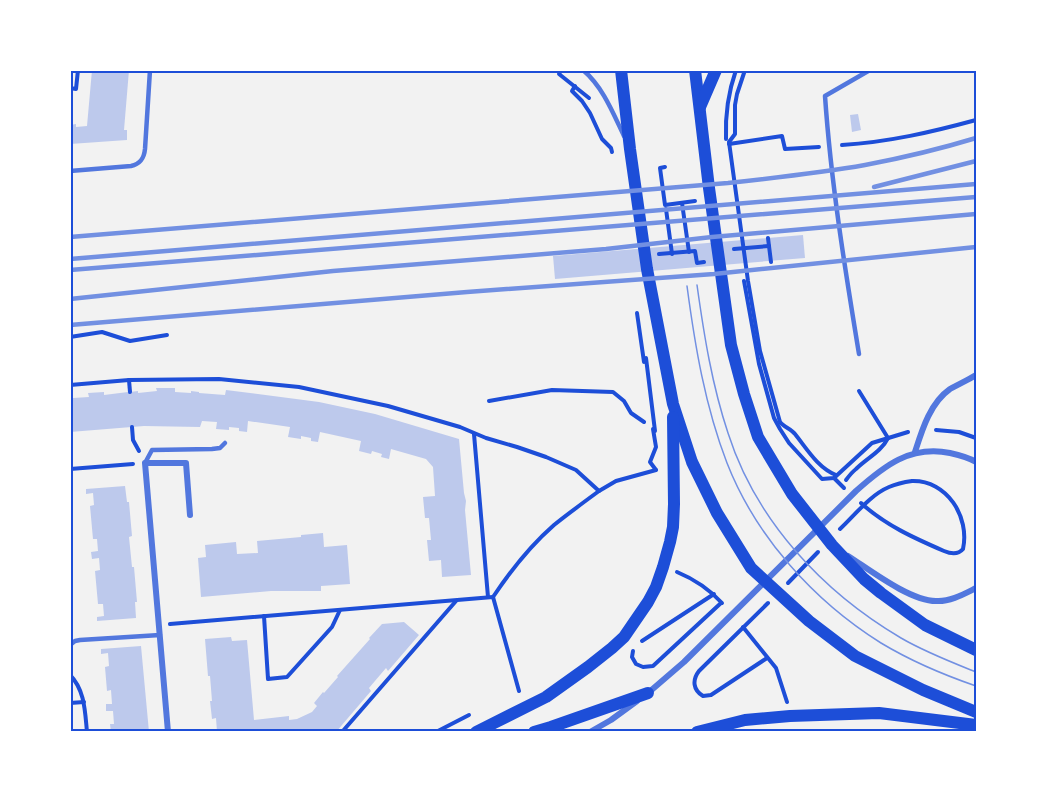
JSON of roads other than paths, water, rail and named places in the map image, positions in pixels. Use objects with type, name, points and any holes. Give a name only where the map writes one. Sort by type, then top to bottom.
[{"type":"main road","points":[[621,70],[646,269],[673,404],[692,462],[717,513],[751,568],[809,621],[855,656],[923,690],[976,712]]},
{"type":"main road","points":[[695,70],[731,345],[758,438],[792,494],[830,542],[864,579],[925,625],[976,650]]},
{"type":"main road","points":[[700,108],[717,70]]},
{"type":"main road","points":[[476,732],[546,697],[588,667],[624,637],[648,602],[656,587],[670,542],[674,504],[673,404]]},
{"type":"main road","points":[[534,732],[648,693]]},
{"type":"main road","points":[[697,732],[745,720],[879,713],[976,725]]},
{"type":"street","points":[[915,452],[934,407],[944,394],[976,375]]},
{"type":"street","points":[[590,732],[648,693],[684,662],[853,492],[885,467],[915,452],[946,452],[967,457],[976,462]]},
{"type":"street","points":[[168,732],[145,463],[186,463],[189,514]]},
{"type":"street","points":[[830,542],[906,592],[922,599],[937,602],[947,600],[976,588]]},
{"type":"lane","points":[[70,171],[136,165],[142,159],[145,149],[150,70]]},
{"type":"lane","points":[[583,70],[606,98],[630,148]]},
{"type":"lane","points":[[859,354],[845,272],[825,96],[870,70]]},
{"type":"lane","points":[[145,463],[152,450],[212,449],[220,448],[225,443]]},
{"type":"lane","points":[[70,645],[80,640],[160,635]]},
{"type":"tram line","points":[[697,285],[709,360],[728,433],[740,465],[774,524],[819,576],[872,620],[919,648],[976,672]]},
{"type":"tram line","points":[[687,286],[702,376],[719,441],[739,490],[771,541],[810,587],[856,626],[904,656],[976,686]]},
{"type":"railway","points":[[70,237],[728,183],[865,165],[976,138]]},
{"type":"railway","points":[[874,187],[976,161]]},
{"type":"railway","points":[[70,259],[976,184]]},
{"type":"railway","points":[[70,270],[976,197]]},
{"type":"railway","points":[[70,299],[333,271],[606,249],[712,237],[976,214]]},
{"type":"railway","points":[[70,325],[714,274],[976,247]]}]
